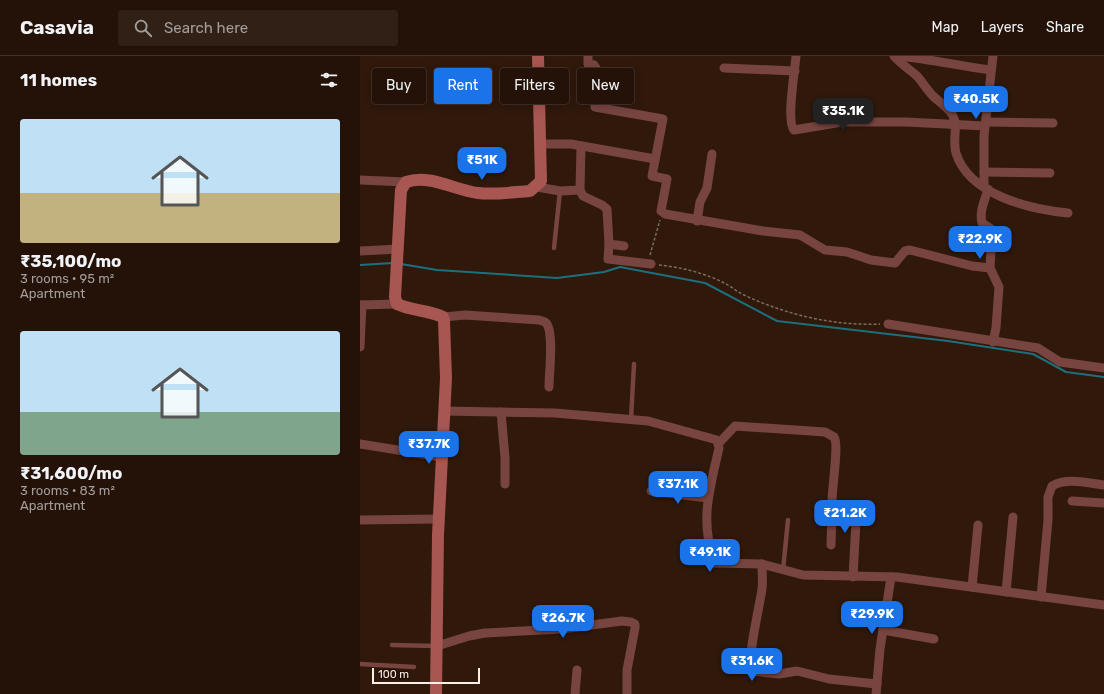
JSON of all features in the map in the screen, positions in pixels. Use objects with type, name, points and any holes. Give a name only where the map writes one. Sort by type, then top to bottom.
[{"type":"street","points":[[360,180],[406,182],[433,181],[478,193],[530,191],[537,187],[541,181],[538,56]]},
{"type":"street","points":[[588,56],[588,64],[594,65],[596,68],[595,107],[663,119],[652,176],[667,179],[661,211],[665,214],[697,221],[800,235],[824,250],[847,252],[884,262],[895,263],[905,251],[910,250],[972,266],[990,268]]},
{"type":"street","points":[[796,56],[791,116],[791,123],[794,130],[842,122],[956,124],[1053,123]]},
{"type":"street","points":[[894,56],[916,75],[933,96],[946,107],[956,124],[953,142],[960,164],[968,174],[999,197],[1044,210],[1068,213]]},
{"type":"street","points":[[900,56],[936,60],[966,67],[990,70]]},
{"type":"street","points":[[993,56],[990,70],[986,124],[984,172],[986,188],[981,209],[982,223],[990,228],[992,232],[990,268],[999,287],[996,328],[993,342]]},
{"type":"street","points":[[724,68],[795,71]]},
{"type":"street","points":[[540,144],[580,146],[655,159]]},
{"type":"street","points":[[580,146],[580,190],[583,196],[607,209],[609,244],[608,259],[651,264]]},
{"type":"street","points":[[697,221],[700,202],[707,188],[712,154]]},
{"type":"street","points":[[984,172],[1050,173]]},
{"type":"street","points":[[397,304],[395,297],[398,273],[401,190],[406,182]]},
{"type":"street","points":[[537,187],[560,191],[580,190]]},
{"type":"street","points":[[609,244],[624,246]]},
{"type":"street","points":[[360,251],[399,251]]},
{"type":"street","points":[[360,347],[361,305],[397,304],[406,308],[432,312],[443,317],[465,315],[539,320],[548,325],[550,338],[549,387]]},
{"type":"street","points":[[436,694],[439,519],[446,378],[443,317]]},
{"type":"street","points":[[888,324],[1038,348],[1060,362],[1104,368]]},
{"type":"street","points":[[444,412],[555,413],[631,419],[648,421],[716,440],[719,448],[706,513],[708,543],[714,564],[762,564],[802,575],[891,577],[1104,605]]},
{"type":"street","points":[[501,412],[505,458],[505,484]]},
{"type":"street","points":[[718,444],[731,428],[735,426],[825,432],[834,437],[836,446],[831,493],[831,545]]},
{"type":"street","points":[[360,444],[441,457]]},
{"type":"street","points":[[1041,597],[1048,520],[1048,497],[1052,486],[1058,482],[1073,481],[1104,485]]},
{"type":"street","points":[[651,491],[708,498]]},
{"type":"street","points":[[1072,501],[1104,503]]},
{"type":"street","points":[[832,511],[835,509],[848,511],[855,515],[853,577]]},
{"type":"street","points":[[1006,592],[1014,517]]},
{"type":"street","points":[[360,520],[439,519]]},
{"type":"street","points":[[972,588],[978,525]]},
{"type":"street","points":[[762,564],[762,588],[750,669],[752,671],[779,674],[797,671],[829,679],[876,684]]},
{"type":"street","points":[[876,694],[876,684],[891,577]]},
{"type":"street","points":[[437,646],[469,636],[485,633],[561,629],[622,621],[631,622],[635,624],[636,628],[627,670],[627,694]]},
{"type":"street","points":[[883,630],[934,639]]},
{"type":"street","points":[[575,694],[577,670]]},
{"type":"lane","points":[[554,248],[560,191]]},
{"type":"lane","points":[[631,419],[634,364]]},
{"type":"lane","points":[[783,570],[788,520]]},
{"type":"lane","points":[[392,645],[437,646]]},
{"type":"lane","points":[[360,664],[414,667]]},
{"type":"path","points":[[661,211],[658,230],[649,260],[651,264],[710,277],[730,286],[745,296],[798,316],[862,325],[888,324]]},
{"type":"waterway","points":[[360,265],[393,263]]},
{"type":"waterway","points":[[401,264],[437,270],[557,278],[604,272],[620,267],[705,283],[777,321],[948,341],[1033,354],[1066,372],[1104,377]]}]
